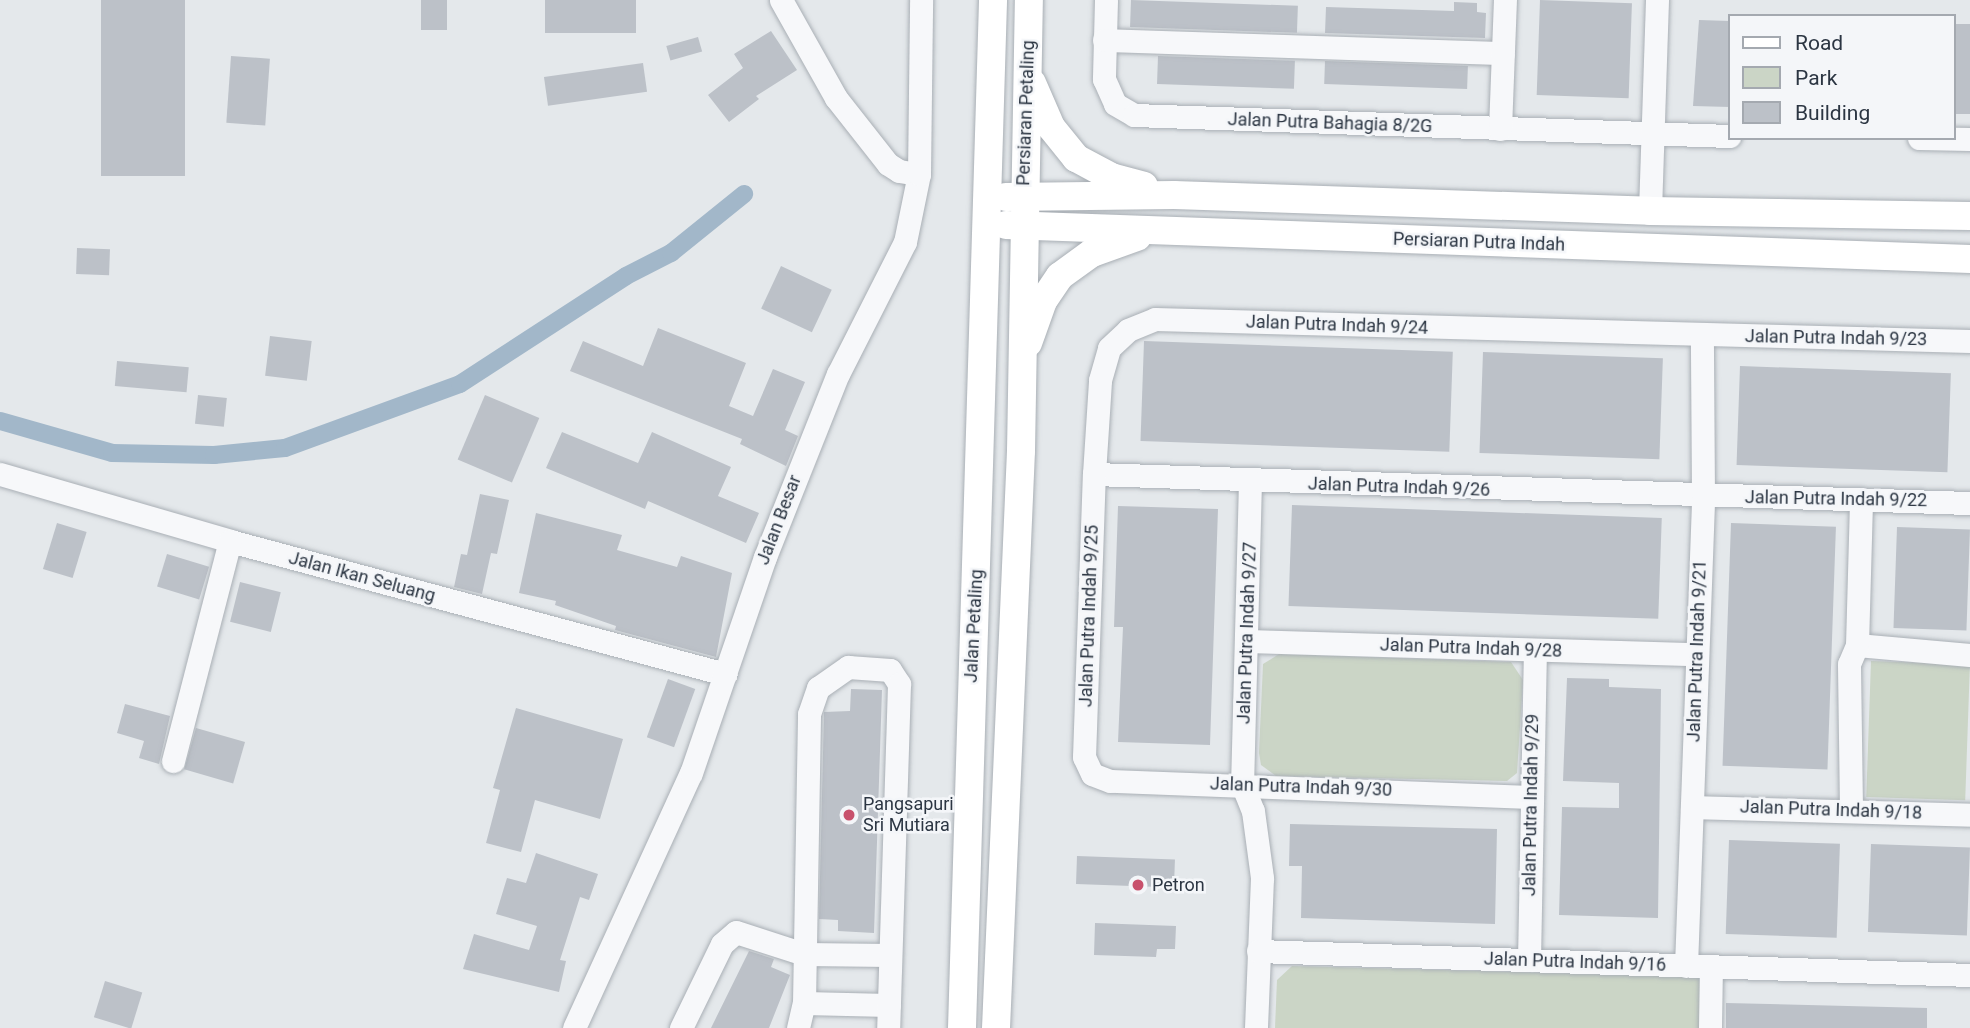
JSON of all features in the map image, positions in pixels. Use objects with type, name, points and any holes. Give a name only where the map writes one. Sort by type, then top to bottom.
[{"type":"main road","name":"Persiaran Petaling","points":[[989,211],[993,0]]},
{"type":"main road","name":"Persiaran Petaling","points":[[1022,225],[1029,0]]},
{"type":"main road","points":[[1027,70],[1051,127],[1076,159],[1111,177],[1174,195]]},
{"type":"main road","name":"Persiaran Putra Indah","points":[[989,211],[1023,197],[1174,195],[1650,211],[1970,216]]},
{"type":"main road","name":"Persiaran Putra Indah","points":[[989,211],[1022,225],[1970,259]]},
{"type":"main road","name":"Jalan Petaling","points":[[962,1028],[989,211]]},
{"type":"main road","points":[[1806,254],[1873,247],[1886,237],[1880,226],[1819,214]]},
{"type":"main road","points":[[996,1028],[1021,452],[1022,225]]},
{"type":"main road","points":[[1970,226],[1927,225],[1915,238],[1924,249],[1970,252]]},
{"type":"main road","points":[[1020,361],[1050,286],[1069,268],[1110,245],[1174,232]]},
{"type":"street","points":[[781,0],[836,97],[888,164],[899,171],[919,174]]},
{"type":"street","name":"Jalan Besar","points":[[574,1028],[678,804],[796,474],[838,374],[905,242],[919,174],[920,0]]},
{"type":"street","name":"Jalan Putra Bahagia 8/2G","points":[[1106,0],[1104,40],[1108,92],[1115,104],[1134,115],[1728,136]]},
{"type":"street","points":[[1500,129],[1505,0]]},
{"type":"street","points":[[1650,211],[1657,0]]},
{"type":"street","points":[[1104,40],[1503,53]]},
{"type":"street","name":"Jalan Putra Indah 9/24","points":[[1094,474],[1104,359],[1128,330],[1155,319],[1702,335]]},
{"type":"street","name":"Jalan Putra Indah 9/23","points":[[1702,335],[1970,341]]},
{"type":"street","name":"Jalan Putra Indah 9/21","points":[[1686,966],[1703,496],[1702,335]]},
{"type":"street","name":"Jalan Ikan Seluang","points":[[0,474],[230,541],[725,674]]},
{"type":"street","name":"Jalan Putra Indah 9/26","points":[[1094,474],[1703,496]]},
{"type":"street","name":"Jalan Putra Indah 9/25","points":[[1084,757],[1094,474]]},
{"type":"street","name":"Jalan Putra Indah 9/27","points":[[1250,481],[1242,784],[1259,841],[1262,878],[1258,951]]},
{"type":"street","name":"Jalan Putra Indah 9/22","points":[[1703,496],[1970,503]]},
{"type":"street","points":[[1851,809],[1849,664],[1857,645],[1861,499]]},
{"type":"street","points":[[173,761],[230,541]]},
{"type":"street","name":"Jalan Putra Indah 9/28","points":[[1247,641],[1696,654]]},
{"type":"street","points":[[1857,645],[1970,655]]},
{"type":"street","name":"Jalan Putra Indah 9/29","points":[[1529,960],[1530,797],[1535,650]]},
{"type":"street","points":[[798,1028],[804,1003],[809,714],[818,688],[848,667],[890,670],[899,684],[889,1017],[804,1003]]},
{"type":"street","name":"Jalan Putra Indah 9/30","points":[[1084,757],[1092,774],[1110,781],[1530,797]]},
{"type":"street","name":"Jalan Putra Indah 9/18","points":[[1692,807],[1851,809],[1970,815]]},
{"type":"street","points":[[681,1028],[728,936],[745,931],[804,954],[891,955]]},
{"type":"street","points":[[1256,1028],[1258,951]]},
{"type":"street","name":"Jalan Putra Indah 9/16","points":[[1258,951],[1970,975]]},
{"type":"street","points":[[1710,1028],[1711,967]]},
{"type":"green space","points":[[1279,654],[1511,662],[1523,680],[1517,773],[1507,781],[1276,776],[1261,765],[1259,753],[1263,664]]},
{"type":"green space","points":[[1871,661],[1970,664],[1965,800],[1866,797]]},
{"type":"green space","points":[[1292,966],[1707,977],[1705,1028],[1275,1028],[1277,980]]},
{"type":"building","points":[[101,0],[185,0],[185,176],[101,176]]},
{"type":"building","points":[[421,0],[447,0],[447,30],[421,30]]},
{"type":"building","points":[[545,0],[636,0],[636,33],[545,33]]},
{"type":"building","points":[[1131,0],[1298,6],[1297,33],[1130,27]]},
{"type":"building","points":[[1540,0],[1632,3],[1629,98],[1537,95]]},
{"type":"building","points":[[1454,2],[1477,3],[1477,12],[1486,13],[1485,38],[1325,33],[1326,7],[1454,11]]},
{"type":"building","points":[[1699,20],[1728,21],[1728,107],[1693,106]]},
{"type":"building","points":[[1956,24],[1970,24],[1970,114],[1956,114]]},
{"type":"building","points":[[771,31],[797,70],[756,96],[759,99],[729,122],[708,95],[743,68],[734,54]]},
{"type":"building","points":[[698,37],[702,51],[670,61],[666,46]]},
{"type":"building","points":[[231,56],[270,59],[265,126],[226,123]]},
{"type":"building","points":[[1158,56],[1295,61],[1294,89],[1157,84]]},
{"type":"building","points":[[1325,61],[1468,66],[1467,89],[1324,84]]},
{"type":"building","points":[[643,63],[647,92],[548,106],[544,77]]},
{"type":"building","points":[[77,248],[110,249],[109,275],[76,274]]},
{"type":"building","points":[[781,266],[832,290],[812,332],[761,309]]},
{"type":"building","points":[[658,328],[746,363],[729,406],[753,416],[773,369],[805,382],[785,430],[798,436],[786,466],[740,444],[742,439],[570,371],[583,341],[643,366]]},
{"type":"building","points":[[270,336],[312,341],[307,381],[265,376]]},
{"type":"building","points":[[1144,341],[1453,352],[1449,452],[1141,441]]},
{"type":"building","points":[[1483,352],[1663,358],[1659,459],[1479,453]]},
{"type":"building","points":[[117,361],[189,367],[187,392],[115,386]]},
{"type":"building","points":[[1740,366],[1951,373],[1947,472],[1737,465]]},
{"type":"building","points":[[198,395],[227,398],[224,427],[195,424]]},
{"type":"building","points":[[485,395],[539,418],[512,482],[458,459]]},
{"type":"building","points":[[562,432],[638,463],[652,432],[731,467],[718,496],[759,513],[746,543],[648,501],[645,509],[546,468]]},
{"type":"building","points":[[480,494],[509,500],[497,554],[491,553],[482,594],[454,587],[461,554],[467,555]]},
{"type":"building","points":[[1292,505],[1662,518],[1658,619],[1288,606]]},
{"type":"building","points":[[1118,506],[1218,509],[1210,745],[1118,742],[1123,627],[1114,627]]},
{"type":"building","points":[[536,513],[622,535],[617,550],[677,567],[681,556],[732,573],[716,657],[615,630],[616,626],[555,605],[556,601],[519,593]]},
{"type":"building","points":[[57,523],[87,532],[73,578],[43,569]]},
{"type":"building","points":[[1731,523],[1836,527],[1827,770],[1723,766]]},
{"type":"building","points":[[1897,527],[1970,530],[1966,630],[1893,628]]},
{"type":"building","points":[[167,554],[209,567],[199,599],[157,587]]},
{"type":"building","points":[[240,582],[281,592],[271,632],[230,622]]},
{"type":"building","points":[[1567,678],[1609,679],[1609,687],[1661,689],[1658,918],[1559,915],[1562,807],[1619,808],[1619,783],[1563,781]]},
{"type":"building","points":[[668,679],[695,689],[674,747],[647,737]]},
{"type":"building","name":"Pangsapuri Sri Mutiara","points":[[851,689],[882,690],[874,933],[838,931],[838,920],[819,919],[824,712],[850,711]]},
{"type":"building","points":[[125,704],[170,716],[159,764],[139,758],[144,741],[117,733]]},
{"type":"building","points":[[516,708],[623,739],[600,819],[535,800],[521,852],[486,843],[500,790],[493,788]]},
{"type":"building","points":[[196,728],[245,742],[233,783],[184,769]]},
{"type":"building","points":[[1290,824],[1497,829],[1495,924],[1301,918],[1302,866],[1289,866]]},
{"type":"building","points":[[1729,840],[1840,844],[1837,938],[1726,934]]},
{"type":"building","points":[[1871,844],[1970,847],[1967,935],[1868,932]]},
{"type":"building","points":[[536,853],[598,874],[589,900],[580,897],[560,960],[566,961],[559,992],[463,969],[474,934],[529,950],[537,926],[496,914],[507,878],[526,883]]},
{"type":"building","points":[[1077,856],[1175,859],[1174,887],[1076,884]]},
{"type":"building","points":[[1095,923],[1176,926],[1175,949],[1157,949],[1156,957],[1094,955]]},
{"type":"building","points":[[749,951],[774,959],[771,967],[790,975],[769,1028],[711,1028]]},
{"type":"building","points":[[105,981],[142,992],[131,1028],[94,1017]]},
{"type":"building","points":[[1726,1003],[1927,1008],[1927,1028],[1726,1028]]},
{"type":"waterway","points":[[0,421],[112,453],[214,455],[285,448],[460,384],[626,276],[671,253],[744,194]]},
{"type":"place","name":"Pangsapuri Sri Mutiara","points":[[849,815]]},
{"type":"place","name":"Petron","points":[[1138,885]]}]
